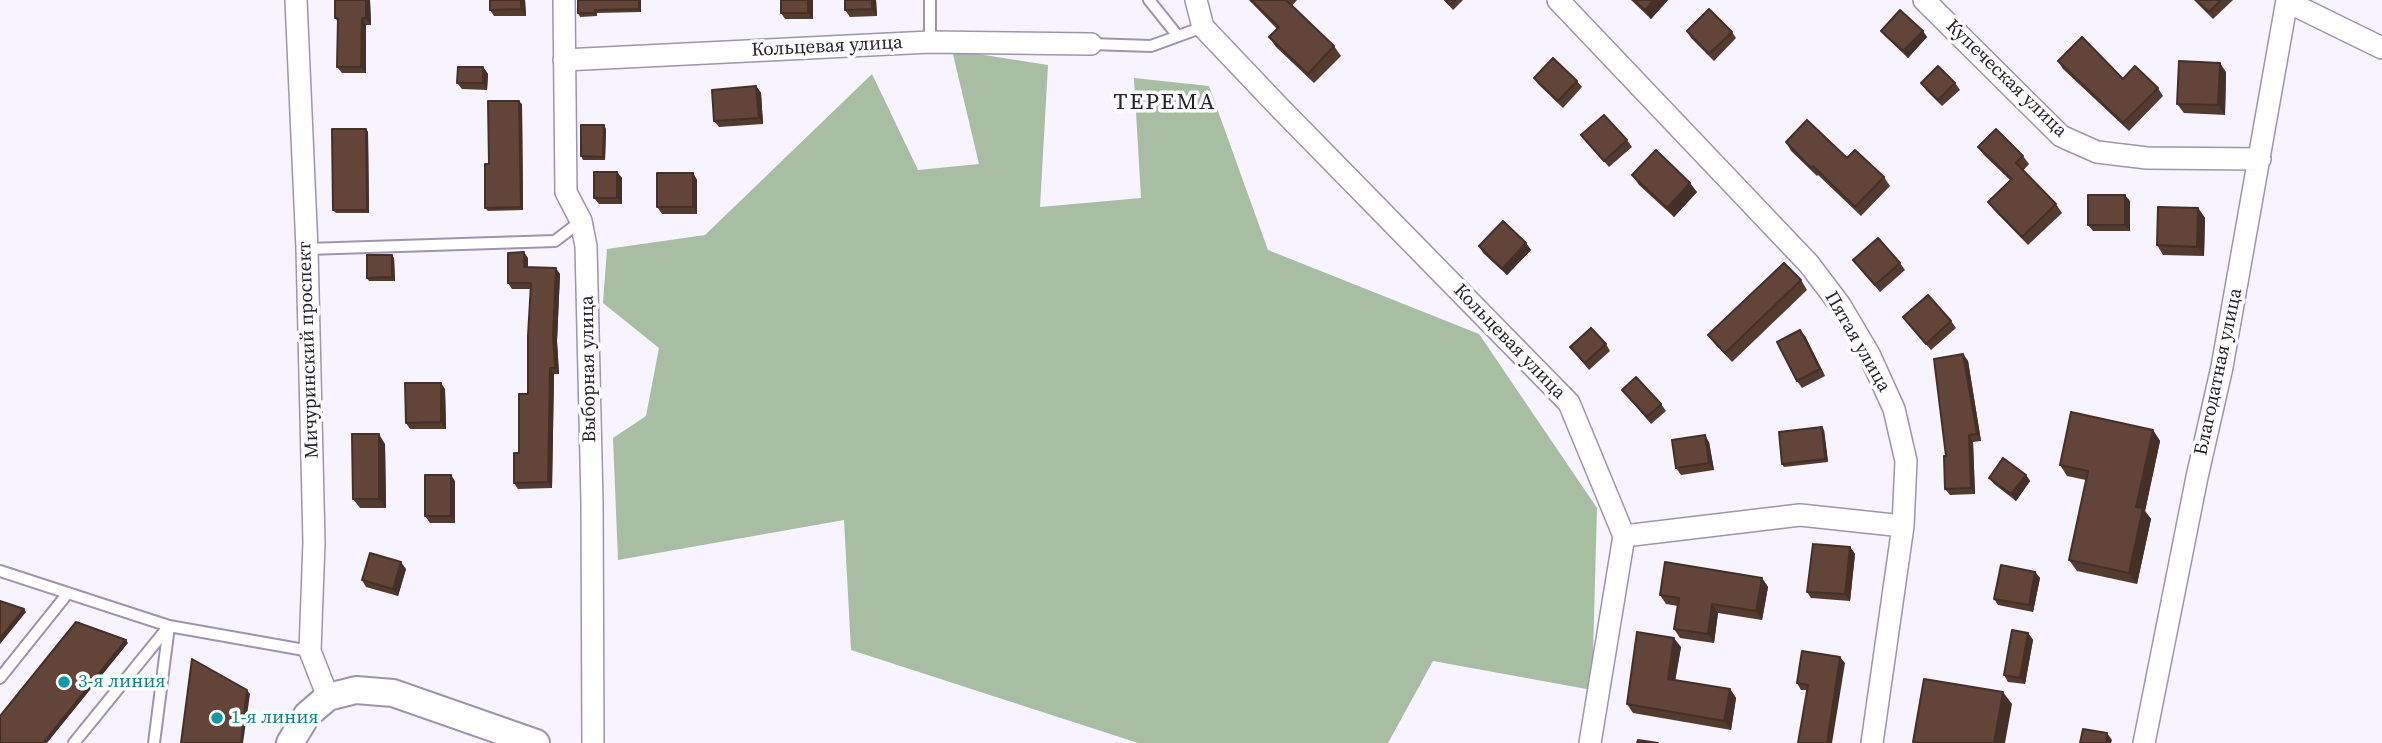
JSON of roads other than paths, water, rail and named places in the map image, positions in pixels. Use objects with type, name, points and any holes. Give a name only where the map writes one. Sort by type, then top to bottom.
[{"type":"street","name":"Мичуринский проспект","points":[[296,0],[307,249],[314,542],[310,651],[328,697]]},
{"type":"street","name":"Выборная улица","points":[[564,0],[566,191],[581,221],[586,246],[592,502],[593,743]]},
{"type":"street","points":[[1196,0],[1203,27]]},
{"type":"street","name":"Пятая улица","points":[[1558,0],[1809,264],[1840,305],[1869,354],[1894,409],[1906,461],[1903,526],[1872,743]]},
{"type":"street","name":"Купеческая улица","points":[[1924,0],[2061,136],[2097,152],[2147,158],[2260,159]]},
{"type":"street","points":[[2288,1],[2382,48]]},
{"type":"street","name":"Благодатная улица","points":[[2144,743],[2197,477],[2222,367],[2288,1]]},
{"type":"street","name":"Кольцевая улица","points":[[1203,27],[1569,403],[1623,536]]},
{"type":"street","name":"Кольцевая улица","points":[[564,60],[930,42],[1091,44]]},
{"type":"street","points":[[1590,743],[1623,536],[1800,514],[1903,526]]},
{"type":"street","points":[[290,743],[307,715],[328,697],[356,690],[393,694],[536,743]]},
{"type":"lane","points":[[930,0],[930,42]]},
{"type":"lane","points":[[1149,0],[1177,35]]},
{"type":"lane","points":[[1091,44],[1151,46],[1203,27]]},
{"type":"lane","points":[[307,249],[555,240],[581,221]]},
{"type":"lane","points":[[0,571],[169,626],[310,651]]},
{"type":"lane","points":[[0,678],[68,593]]},
{"type":"lane","points":[[75,743],[169,626]]},
{"type":"lane","points":[[155,743],[169,626]]},
{"type":"place","name":"3-я линия","points":[[64,682]]},
{"type":"place","name":"1-я линия","points":[[217,718]]},
{"type":"district","name":"ТЕРЕМА","points":[[1165,103]]}]
